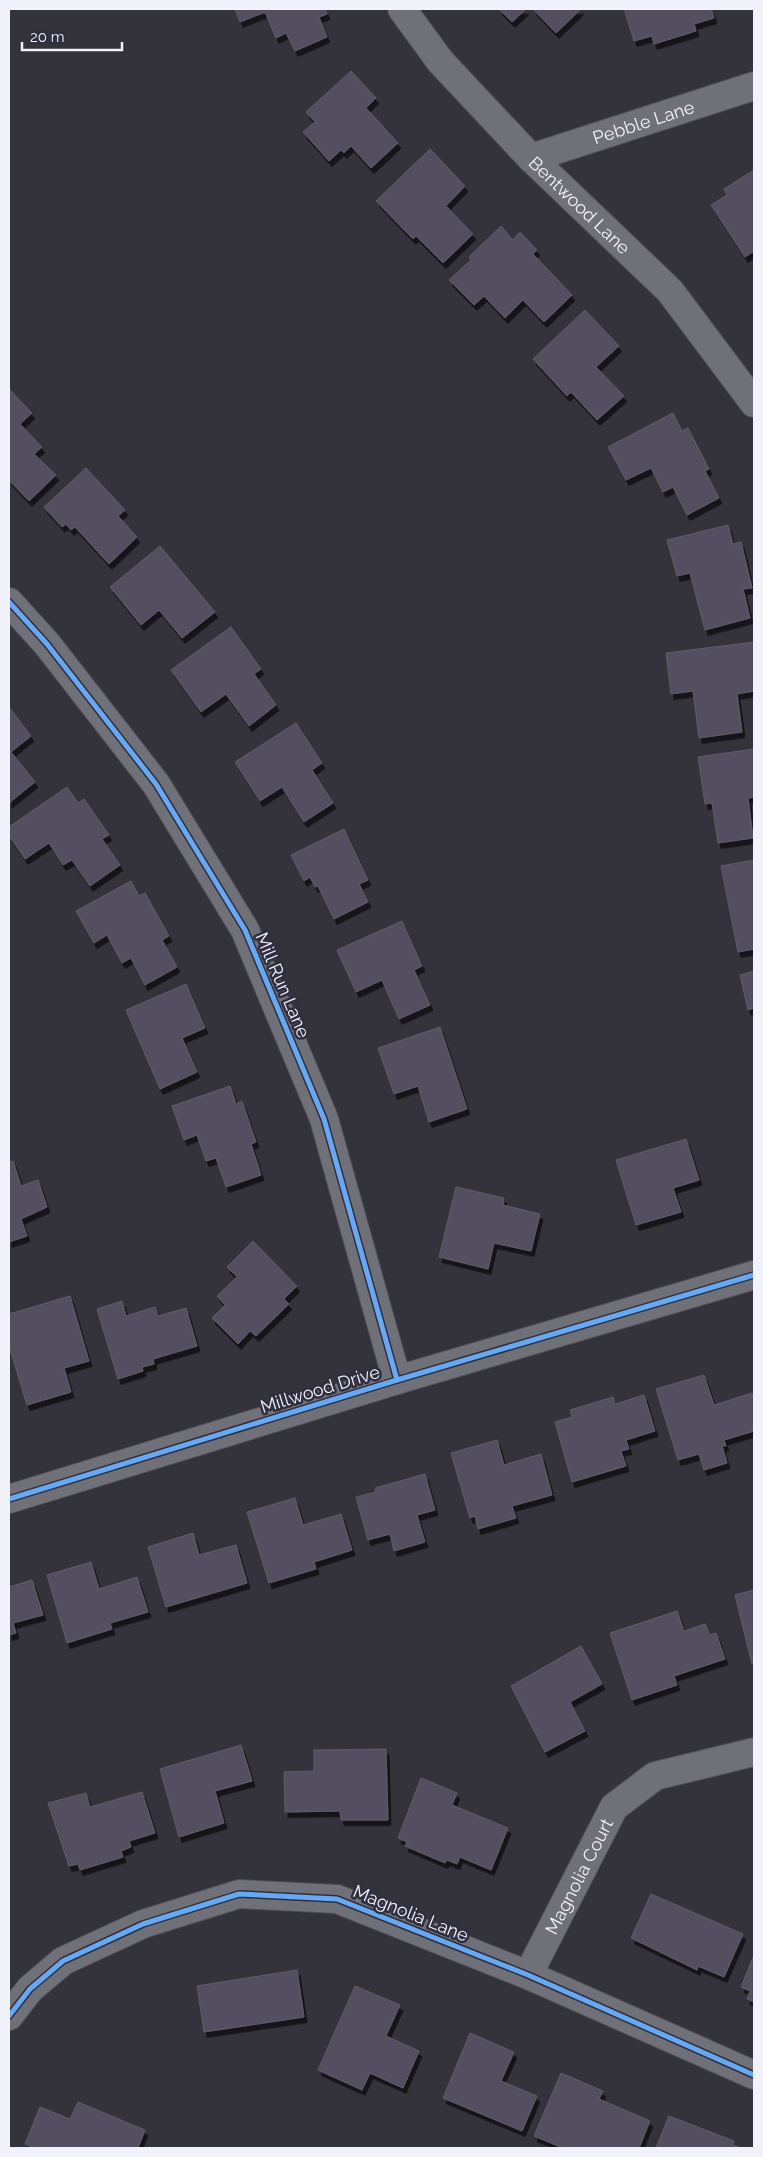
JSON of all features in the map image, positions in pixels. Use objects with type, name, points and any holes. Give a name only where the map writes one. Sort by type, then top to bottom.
[{"type":"street","name":"Bentwood Lane","points":[[402,9],[440,60],[531,158],[670,291],[754,403]]},
{"type":"street","name":"Pebble Lane","points":[[531,158],[754,86]]},
{"type":"street","name":"Mill Run Lane","points":[[9,602],[47,644],[156,784],[245,930],[324,1119],[397,1380]]},
{"type":"street","name":"Millwood Drive","points":[[9,1499],[397,1380],[754,1275]]},
{"type":"street","name":"Magnolia Court","points":[[528,1975],[614,1807],[655,1776],[754,1752]]},
{"type":"street","name":"Magnolia Lane","points":[[9,2016],[30,1989],[63,1961],[142,1924],[238,1894],[337,1899],[528,1975],[754,2075]]},
{"type":"building","points":[[235,9],[325,9],[327,14],[319,17],[327,37],[295,51],[286,33],[276,38],[265,12],[240,22]]},
{"type":"building","points":[[499,9],[526,9],[512,22]]},
{"type":"building","points":[[533,9],[581,9],[556,33]]},
{"type":"building","points":[[624,9],[711,9],[714,18],[694,24],[696,31],[654,44],[652,36],[634,41]]},
{"type":"building","points":[[351,71],[376,98],[366,108],[398,143],[371,168],[351,146],[344,153],[341,150],[329,161],[303,132],[315,122],[306,112]]},
{"type":"building","points":[[430,149],[465,186],[446,206],[473,234],[443,263],[416,236],[413,239],[376,201]]},
{"type":"building","points":[[754,170],[754,251],[745,257],[711,205],[727,195],[724,189]]},
{"type":"building","points":[[501,226],[513,240],[520,232],[537,250],[533,254],[572,295],[544,322],[523,300],[505,318],[484,296],[474,305],[449,280],[471,260],[469,257]]},
{"type":"building","points":[[585,310],[619,346],[596,367],[624,396],[597,420],[571,392],[567,396],[533,359]]},
{"type":"building","points":[[9,389],[32,413],[20,424],[42,447],[34,454],[56,475],[29,501],[9,480]]},
{"type":"building","points":[[673,413],[682,431],[688,428],[709,469],[705,471],[719,498],[687,515],[673,487],[663,492],[651,468],[626,480],[608,447]]},
{"type":"building","points":[[86,468],[125,510],[118,516],[137,537],[109,564],[75,527],[71,530],[66,524],[62,527],[44,507]]},
{"type":"building","points":[[728,525],[733,544],[741,542],[752,588],[743,589],[750,618],[705,630],[690,573],[677,576],[667,540]]},
{"type":"building","points":[[160,546],[215,612],[182,638],[159,610],[141,625],[110,587]]},
{"type":"building","points":[[231,627],[261,669],[254,674],[276,705],[249,726],[226,694],[201,712],[171,670]]},
{"type":"building","points":[[754,642],[754,691],[737,694],[742,732],[699,738],[693,691],[671,694],[666,653]]},
{"type":"building","points":[[9,707],[31,736],[11,752],[35,782],[9,803]]},
{"type":"building","points":[[296,723],[322,763],[312,770],[333,803],[304,822],[282,787],[260,801],[235,762]]},
{"type":"building","points":[[754,749],[754,797],[748,798],[753,838],[718,843],[712,803],[705,804],[698,757]]},
{"type":"building","points":[[67,787],[78,803],[84,799],[109,835],[102,839],[120,865],[90,886],[72,860],[63,865],[49,843],[25,859],[9,835],[9,827]]},
{"type":"building","points":[[344,829],[368,880],[359,884],[368,902],[334,919],[318,886],[315,887],[310,877],[304,881],[291,855]]},
{"type":"building","points":[[754,860],[754,949],[738,952],[721,866]]},
{"type":"building","points":[[131,881],[139,896],[145,893],[169,936],[162,940],[177,967],[145,985],[131,958],[122,963],[107,935],[94,943],[76,911]]},
{"type":"building","points":[[402,921],[422,966],[414,970],[430,1005],[399,1019],[382,980],[356,992],[337,950]]},
{"type":"building","points":[[754,971],[754,1008],[748,1010],[740,975]]},
{"type":"building","points":[[186,984],[205,1028],[182,1038],[197,1072],[160,1089],[126,1010]]},
{"type":"building","points":[[440,1027],[467,1109],[429,1122],[418,1086],[394,1094],[378,1048]]},
{"type":"building","points":[[230,1086],[236,1104],[242,1101],[256,1142],[251,1144],[261,1175],[226,1187],[216,1158],[206,1161],[197,1135],[184,1140],[172,1106]]},
{"type":"building","points":[[686,1139],[699,1180],[673,1188],[681,1212],[636,1225],[616,1160]]},
{"type":"building","points":[[13,1161],[21,1186],[38,1180],[47,1207],[21,1219],[27,1236],[9,1242],[9,1162]]},
{"type":"building","points":[[456,1187],[504,1198],[503,1205],[540,1214],[531,1251],[494,1243],[488,1269],[439,1257]]},
{"type":"building","points":[[253,1241],[297,1286],[284,1299],[289,1304],[256,1336],[250,1331],[238,1344],[212,1318],[225,1305],[217,1296],[237,1277],[227,1267]]},
{"type":"building","points":[[70,1296],[89,1361],[64,1368],[71,1392],[27,1405],[9,1346],[9,1314]]},
{"type":"building","points":[[122,1301],[126,1316],[155,1307],[158,1316],[186,1308],[197,1346],[153,1359],[154,1364],[142,1367],[143,1371],[118,1379],[97,1309]]},
{"type":"building","points":[[704,1375],[714,1405],[752,1393],[754,1402],[754,1431],[724,1440],[726,1446],[722,1446],[727,1463],[704,1470],[699,1454],[678,1460],[656,1389]]},
{"type":"building","points":[[644,1395],[655,1431],[626,1440],[629,1449],[621,1451],[626,1466],[572,1482],[555,1422],[572,1417],[570,1410],[613,1397],[615,1404]]},
{"type":"building","points":[[497,1440],[504,1465],[541,1454],[552,1495],[512,1506],[516,1518],[478,1529],[475,1516],[470,1518],[451,1453]]},
{"type":"building","points":[[425,1474],[435,1510],[417,1515],[425,1542],[394,1551],[390,1534],[368,1540],[356,1497],[376,1492],[375,1488]]},
{"type":"building","points":[[295,1498],[303,1525],[341,1514],[352,1550],[314,1562],[316,1569],[269,1583],[247,1512]]},
{"type":"building","points":[[193,1533],[199,1555],[236,1545],[247,1583],[166,1607],[148,1547]]},
{"type":"building","points":[[91,1562],[99,1589],[137,1577],[148,1612],[110,1623],[112,1629],[67,1643],[47,1575]]},
{"type":"building","points":[[32,1580],[43,1615],[13,1623],[16,1633],[9,1635],[9,1587]]},
{"type":"building","points":[[754,1590],[754,1663],[752,1664],[735,1595]]},
{"type":"building","points":[[677,1611],[684,1631],[705,1624],[710,1635],[716,1633],[725,1659],[674,1676],[677,1685],[632,1700],[610,1633]]},
{"type":"building","points":[[581,1646],[602,1684],[570,1702],[585,1731],[545,1752],[511,1686]]},
{"type":"building","points":[[241,1745],[252,1781],[215,1791],[224,1823],[179,1837],[160,1769]]},
{"type":"building","points":[[386,1749],[388,1820],[341,1820],[340,1811],[285,1812],[284,1772],[314,1771],[314,1750]]},
{"type":"building","points":[[421,1778],[457,1793],[452,1805],[508,1828],[491,1870],[460,1857],[457,1864],[447,1860],[445,1863],[405,1846],[407,1842],[398,1838]]},
{"type":"building","points":[[142,1792],[155,1833],[129,1841],[131,1847],[121,1851],[123,1857],[80,1870],[78,1864],[69,1866],[48,1803],[86,1793],[90,1807]]},
{"type":"building","points":[[651,1894],[743,1934],[724,1977],[698,1966],[697,1970],[631,1938]]},
{"type":"building","points":[[754,1955],[754,2002],[747,1999],[750,1991],[741,1987]]},
{"type":"building","points":[[297,1970],[304,2017],[204,2032],[197,1986]]},
{"type":"building","points":[[355,1986],[400,2005],[386,2036],[419,2051],[403,2088],[370,2073],[362,2090],[318,2070]]},
{"type":"building","points":[[470,2033],[514,2052],[501,2081],[537,2096],[522,2131],[443,2098]]},
{"type":"building","points":[[561,2073],[603,2091],[599,2099],[650,2121],[639,2148],[563,2148],[534,2136]]},
{"type":"building","points":[[78,2102],[145,2130],[138,2148],[35,2148],[25,2144],[40,2107],[70,2119]]},
{"type":"building","points":[[669,2116],[734,2141],[733,2145],[741,2148],[656,2148]]},
{"type":"cycle path","points":[[9,602],[47,644],[156,784],[245,930],[324,1119],[397,1380]]},
{"type":"cycle path","points":[[9,1499],[397,1380],[754,1275]]},
{"type":"cycle path","points":[[9,2016],[30,1989],[63,1961],[143,1924],[239,1894],[337,1899],[528,1975],[754,2075]]}]
